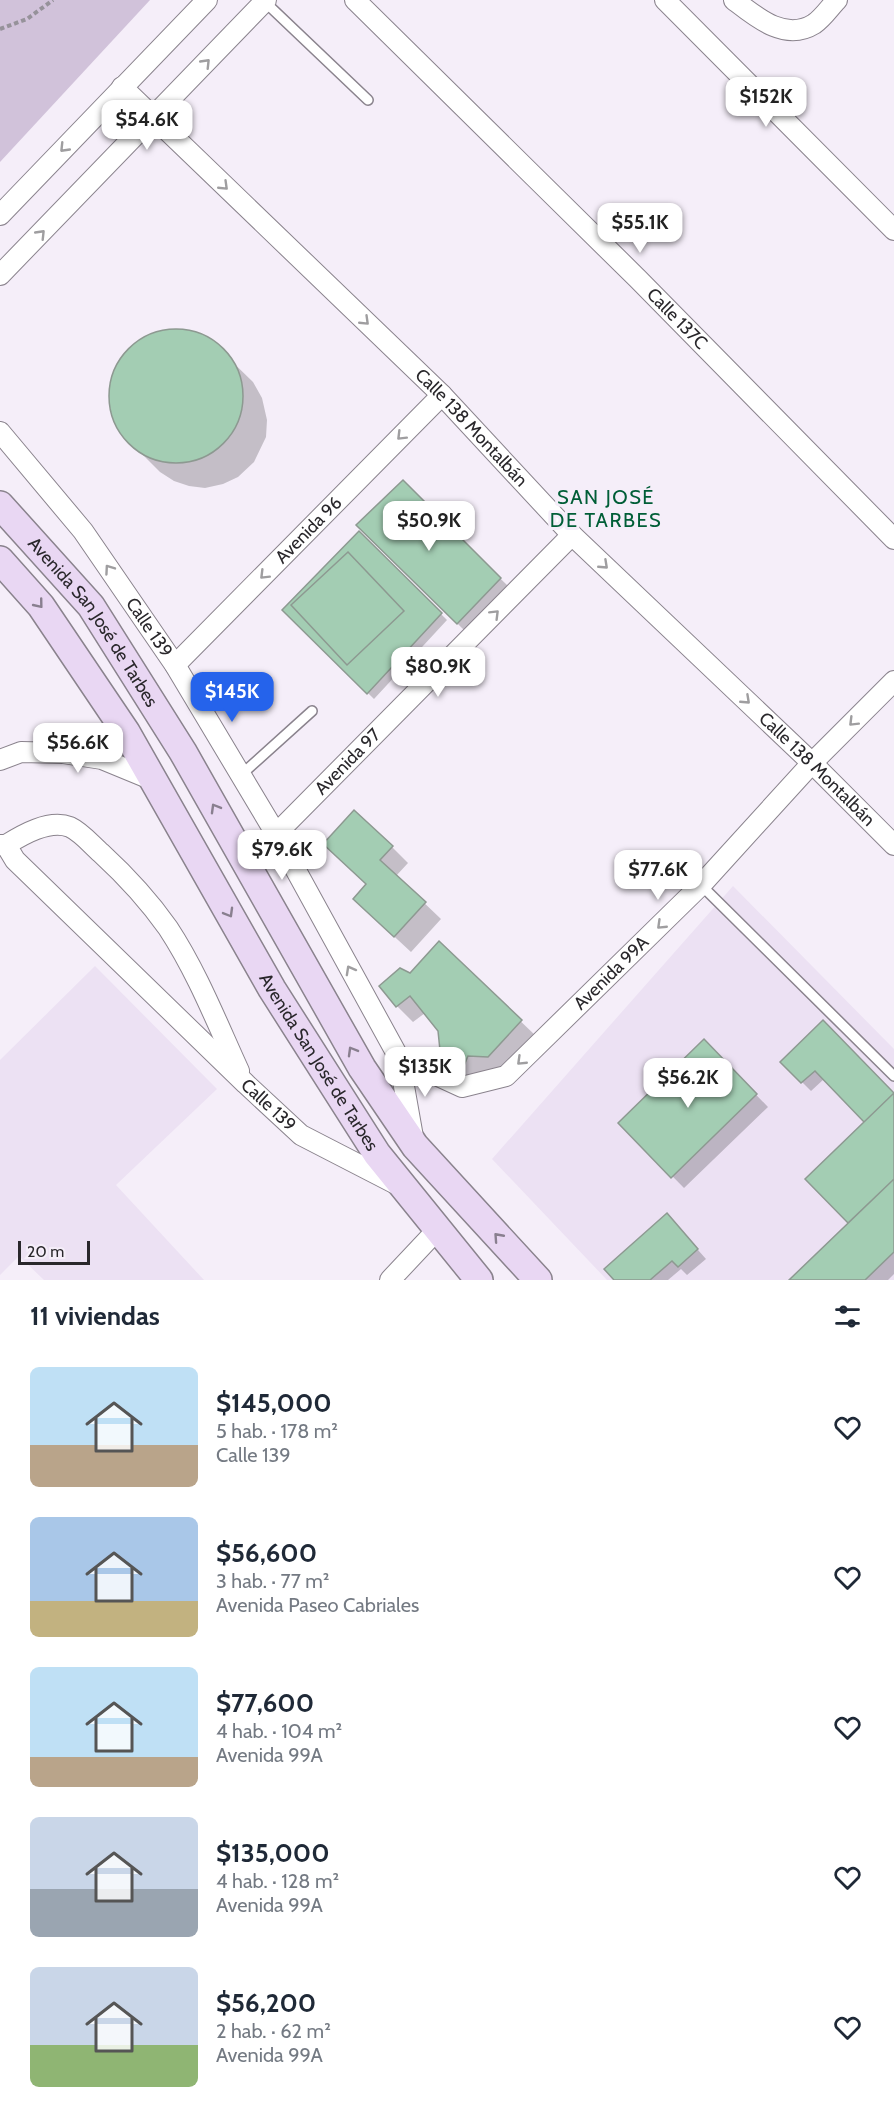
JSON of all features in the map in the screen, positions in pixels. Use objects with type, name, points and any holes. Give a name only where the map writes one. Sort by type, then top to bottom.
[{"type":"street","points":[[0,215],[207,0]]},
{"type":"street","name":"Calle 137C","points":[[355,0],[638,279],[894,539]]},
{"type":"street","points":[[664,0],[894,230]]},
{"type":"street","points":[[734,0],[776,28],[797,30],[814,24],[837,0]]},
{"type":"street","points":[[0,276],[266,1]]},
{"type":"street","name":"Calle 138 Montalbán","points":[[122,87],[442,395],[572,535],[812,763],[894,845]]},
{"type":"street","name":"Avenida 96","points":[[176,665],[442,395]]},
{"type":"street","name":"Calle 139","points":[[0,432],[83,531],[176,665],[276,834],[399,1058],[415,1146]]},
{"type":"street","name":"Avenida San José de Tarbes","points":[[0,505],[91,606],[183,752],[362,1068],[415,1146],[538,1280]]},
{"type":"street","name":"Avenida 97","points":[[276,834],[572,535]]},
{"type":"street","name":"Avenida San José de Tarbes","points":[[0,560],[41,606],[126,732],[272,989],[377,1154],[478,1280]]},
{"type":"street","name":"Avenida 99A","points":[[399,1058],[462,1087],[506,1076],[701,885],[812,763],[894,681]]},
{"type":"street","points":[[0,760],[21,752],[63,753],[102,759],[153,780]]},
{"type":"street","points":[[3,845],[26,833],[48,826],[69,827],[116,866],[168,928],[190,964],[246,1084]]},
{"type":"street","name":"Calle 139","points":[[3,845],[15,860],[301,1135],[405,1189]]},
{"type":"street","points":[[390,1280],[437,1230]]},
{"type":"lane","points":[[266,1],[368,100]]},
{"type":"lane","points":[[241,775],[312,711]]},
{"type":"lane","points":[[701,885],[894,1077]]},
{"type":"path","points":[[0,29],[27,20],[53,0]]},
{"type":"shaded area","points":[[0,0],[150,0],[0,162]]},
{"type":"shaded area","points":[[733,886],[894,1049],[894,1280],[607,1280],[492,1159]]},
{"type":"shaded area","points":[[95,966],[217,1089],[116,1185],[204,1280],[44,1280],[19,1256],[0,1275],[0,1060]]},
{"type":"building","points":[[176,329],[201,335],[223,349],[237,371],[243,396],[237,421],[223,443],[201,457],[176,463],[151,457],[129,443],[115,421],[109,396],[115,371],[129,349],[151,335]]},
{"type":"building","points":[[403,480],[501,578],[457,624],[356,525]]},
{"type":"building","points":[[359,531],[442,613],[367,694],[282,610]]},
{"type":"building","points":[[348,552],[404,611],[347,665],[291,605]]},
{"type":"building","points":[[354,810],[393,846],[380,860],[426,902],[394,937],[353,899],[366,884],[323,844]]},
{"type":"building","points":[[439,941],[522,1020],[488,1057],[468,1056],[463,1068],[441,1060],[438,1031],[410,996],[396,1007],[379,986],[400,968],[410,973]]},
{"type":"building","points":[[823,1020],[894,1093],[864,1122],[815,1071],[801,1083],[780,1062]]},
{"type":"building","points":[[704,1039],[757,1094],[671,1178],[618,1123]]},
{"type":"building","points":[[894,1093],[894,1179],[848,1223],[805,1179]]},
{"type":"building","points":[[894,1179],[894,1252],[865,1280],[789,1280]]},
{"type":"building","points":[[667,1213],[698,1249],[678,1267],[672,1261],[650,1280],[614,1280],[604,1269]]},
{"type":"district","name":"SAN JOSÉ DE TARBES","points":[[606,508]]}]
